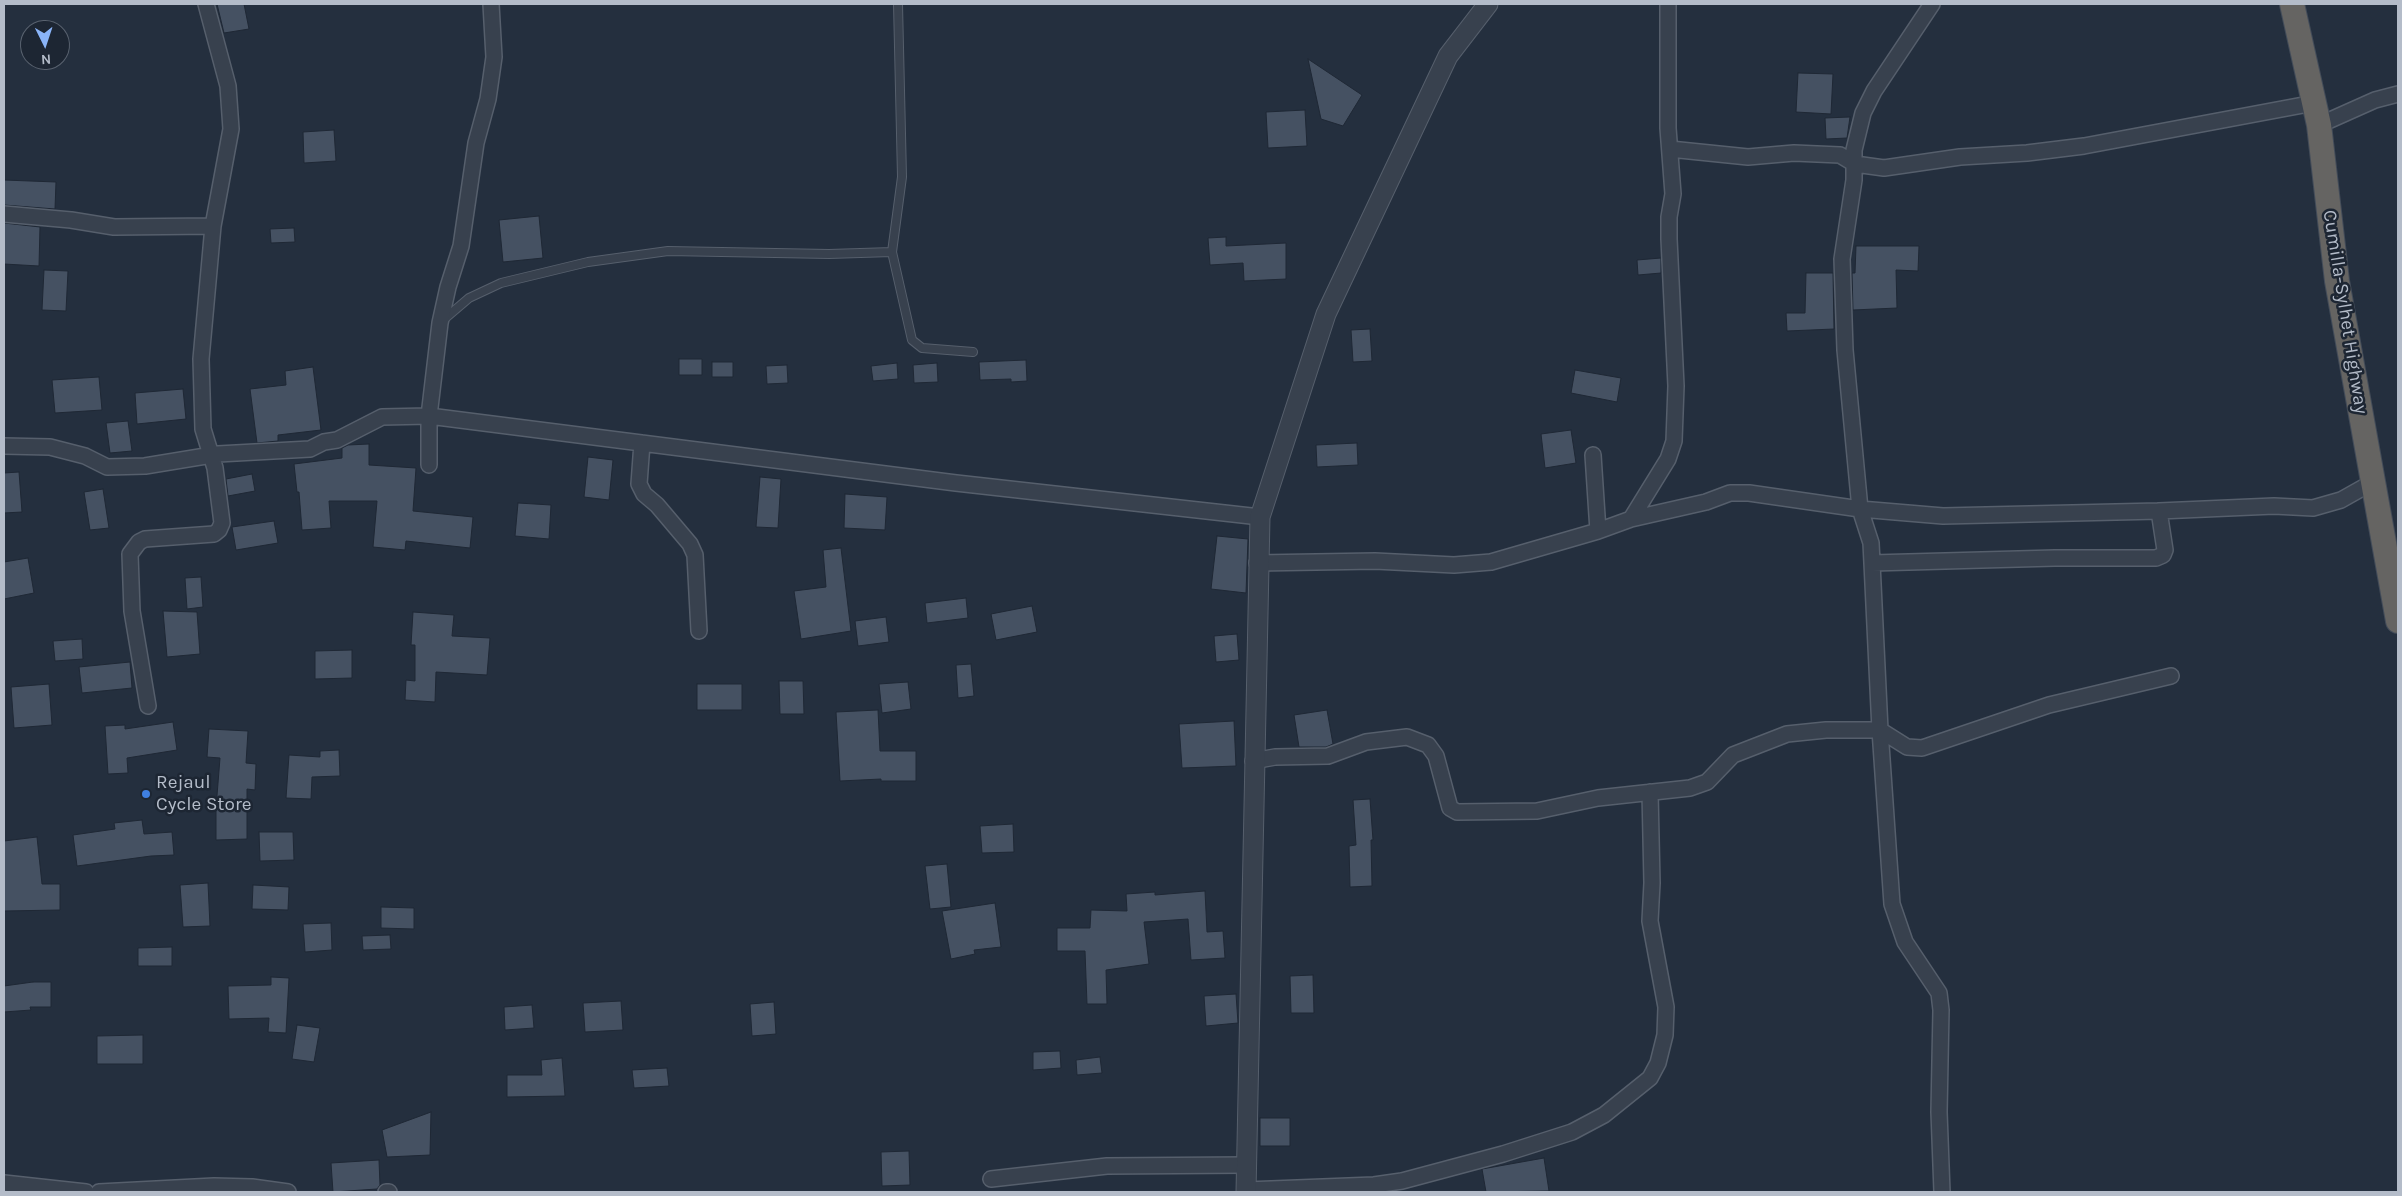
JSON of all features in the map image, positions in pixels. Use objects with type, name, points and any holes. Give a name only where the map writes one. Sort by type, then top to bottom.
[{"type":"highway","name":"Cumilla-Sylhet Highway","points":[[2292,4],[2316,114],[2337,281],[2398,620]]},
{"type":"street","points":[[148,706],[132,610],[130,554],[139,542],[214,534],[219,530],[222,523],[211,456],[203,429],[201,359],[213,226],[231,129],[228,86],[206,4]]},
{"type":"street","points":[[429,464],[429,416],[440,323],[448,287],[461,246],[476,143],[488,99],[494,57],[491,4]]},
{"type":"street","points":[[1488,4],[1448,56],[1326,314],[1260,517],[1257,564],[1246,1191],[1374,1185],[1402,1181],[1504,1154],[1572,1132],[1604,1115],[1650,1078],[1658,1063],[1665,1035],[1666,1007],[1650,921],[1652,883],[1650,792]]},
{"type":"street","points":[[1631,518],[1668,459],[1674,441],[1676,386],[1669,217],[1674,194],[1670,148],[1668,4]]},
{"type":"street","points":[[1932,4],[1868,102],[1863,113],[1854,150],[1855,164],[1842,259],[1845,350],[1860,510],[1870,543],[1872,563],[1880,730],[1892,904],[1905,942],[1938,992],[1941,1010],[1939,1112],[1942,1192]]},
{"type":"street","points":[[1670,148],[1748,157],[1794,153],[1840,155],[1855,164],[1884,168],[1960,156],[2027,153],[2084,146],[2316,114],[2398,94]]},
{"type":"street","points":[[4,214],[71,220],[114,227],[213,226]]},
{"type":"street","points":[[4,446],[50,447],[86,456],[107,467],[145,466],[211,456],[310,449],[324,442],[337,440],[382,417],[429,416],[956,483],[1260,517]]},
{"type":"street","points":[[642,443],[640,484],[644,494],[657,504],[690,544],[695,555],[699,631]]},
{"type":"street","points":[[1592,455],[1598,530]]},
{"type":"street","points":[[1257,564],[1375,561],[1454,565],[1491,562],[1598,530],[1631,518],[1706,502],[1730,493],[1749,493],[1860,510],[1943,516],[2274,506],[2313,508],[2341,500],[2373,482]]},
{"type":"street","points":[[1872,563],[2055,558],[2156,558],[2163,555],[2165,550],[2158,511]]},
{"type":"street","points":[[1253,761],[1274,757],[1328,756],[1366,742],[1407,737],[1428,745],[1436,756],[1450,808],[1457,812],[1537,812],[1598,798],[1690,788],[1707,782],[1733,755],[1787,734],[1826,730],[1880,730],[1906,747],[1922,748],[2049,705],[2171,676]]},
{"type":"street","points":[[991,1179],[1107,1166],[1245,1165]]},
{"type":"street","points":[[4,1183],[86,1192]]},
{"type":"street","points":[[99,1192],[214,1186],[252,1187],[288,1192]]},
{"type":"lane","points":[[898,4],[902,177],[892,252],[912,340],[922,348],[973,352]]},
{"type":"lane","points":[[440,323],[470,298],[501,283],[588,262],[668,251],[829,254],[892,252]]},
{"type":"building","points":[[217,4],[244,4],[249,29],[224,33]]},
{"type":"building","points":[[1308,59],[1362,95],[1343,126],[1321,119]]},
{"type":"building","points":[[1798,73],[1833,74],[1831,114],[1796,112]]},
{"type":"building","points":[[1305,110],[1307,146],[1268,148],[1266,112]]},
{"type":"building","points":[[1850,117],[1847,138],[1826,139],[1825,118]]},
{"type":"building","points":[[334,130],[336,161],[304,163],[303,132]]},
{"type":"building","points":[[4,180],[56,182],[55,209],[4,205]]},
{"type":"building","points":[[539,216],[543,258],[503,262],[499,220]]},
{"type":"building","points":[[4,223],[40,227],[39,266],[4,264]]},
{"type":"building","points":[[294,228],[295,242],[271,243],[270,229]]},
{"type":"building","points":[[1226,237],[1226,246],[1286,243],[1286,279],[1244,281],[1243,263],[1210,265],[1208,238]]},
{"type":"building","points":[[1856,246],[1919,246],[1918,271],[1896,270],[1897,308],[1853,310],[1852,273],[1855,273]]},
{"type":"building","points":[[1661,258],[1661,273],[1638,275],[1637,260]]},
{"type":"building","points":[[44,270],[68,271],[66,311],[42,310]]},
{"type":"building","points":[[1806,273],[1833,273],[1834,329],[1787,331],[1786,313],[1805,313]]},
{"type":"building","points":[[1370,329],[1372,361],[1353,362],[1351,330]]},
{"type":"building","points":[[679,359],[702,359],[702,375],[679,375]]},
{"type":"building","points":[[1026,360],[1027,381],[1011,382],[1011,379],[980,380],[979,362]]},
{"type":"building","points":[[712,362],[733,362],[733,377],[712,377]]},
{"type":"building","points":[[897,363],[898,379],[873,381],[871,366]]},
{"type":"building","points":[[937,363],[938,382],[914,383],[913,365]]},
{"type":"building","points":[[787,365],[788,383],[767,384],[766,366]]},
{"type":"building","points":[[313,367],[321,430],[278,435],[278,441],[257,443],[250,389],[286,385],[285,371]]},
{"type":"building","points":[[1575,370],[1621,378],[1617,402],[1571,393]]},
{"type":"building","points":[[99,377],[102,410],[55,413],[52,380]]},
{"type":"building","points":[[183,389],[186,419],[137,424],[135,393]]},
{"type":"building","points":[[128,421],[132,451],[110,453],[106,423]]},
{"type":"building","points":[[1571,430],[1576,463],[1545,468],[1541,434]]},
{"type":"building","points":[[1357,443],[1358,465],[1317,467],[1316,445]]},
{"type":"building","points":[[369,444],[369,465],[416,468],[413,511],[473,517],[470,548],[406,541],[405,550],[373,547],[377,501],[329,501],[331,528],[302,530],[299,492],[297,492],[294,464],[342,458],[342,448],[348,445]]},
{"type":"building","points":[[588,457],[613,460],[609,500],[584,497]]},
{"type":"building","points":[[19,472],[22,512],[4,513],[4,473]]},
{"type":"building","points":[[252,474],[255,491],[228,496],[226,479]]},
{"type":"building","points":[[760,477],[781,479],[778,528],[756,527]]},
{"type":"building","points":[[103,489],[109,528],[90,530],[84,492]]},
{"type":"building","points":[[845,494],[887,497],[885,530],[844,528]]},
{"type":"building","points":[[518,503],[551,505],[549,539],[515,536]]},
{"type":"building","points":[[274,521],[278,543],[236,550],[232,527]]},
{"type":"building","points":[[1217,536],[1248,539],[1246,593],[1211,589]]},
{"type":"building","points":[[841,548],[851,631],[801,639],[794,591],[826,587],[823,550]]},
{"type":"building","points":[[28,558],[34,593],[4,599],[4,562]]},
{"type":"building","points":[[201,577],[203,607],[187,609],[185,578]]},
{"type":"building","points":[[966,598],[968,618],[927,623],[925,603]]},
{"type":"building","points":[[1032,606],[1037,632],[996,640],[991,614]]},
{"type":"building","points":[[163,611],[197,612],[200,654],[167,657]]},
{"type":"building","points":[[413,612],[454,615],[452,636],[490,638],[487,675],[436,672],[435,702],[405,700],[406,680],[415,681],[415,645],[411,645]]},
{"type":"building","points":[[886,617],[889,642],[858,646],[855,621]]},
{"type":"building","points":[[1237,634],[1239,660],[1216,662],[1214,636]]},
{"type":"building","points":[[82,639],[83,659],[55,661],[53,641]]},
{"type":"building","points":[[352,650],[352,678],[315,679],[315,651]]},
{"type":"building","points":[[130,662],[132,688],[82,693],[79,667]]},
{"type":"building","points":[[971,664],[974,696],[958,698],[956,665]]},
{"type":"building","points":[[779,681],[803,681],[804,714],[780,714]]},
{"type":"building","points":[[908,682],[911,709],[882,713],[879,684]]},
{"type":"building","points":[[49,684],[52,725],[14,728],[11,687]]},
{"type":"building","points":[[697,684],[742,684],[742,710],[697,710]]},
{"type":"building","points":[[878,710],[880,751],[916,751],[916,781],[881,781],[881,779],[840,781],[836,712]]},
{"type":"building","points":[[1327,710],[1333,744],[1326,747],[1299,747],[1294,715]]},
{"type":"building","points":[[1234,721],[1236,766],[1182,768],[1179,724]]},
{"type":"building","points":[[173,722],[177,750],[127,758],[128,773],[108,774],[105,726],[125,725],[125,729]]},
{"type":"building","points":[[209,729],[248,731],[246,763],[256,764],[255,790],[247,789],[247,839],[216,840],[216,808],[220,758],[207,757]]},
{"type":"building","points":[[339,750],[340,776],[312,777],[311,799],[286,798],[289,755],[320,757],[320,751]]},
{"type":"building","points":[[1370,799],[1373,840],[1371,840],[1372,886],[1350,887],[1349,846],[1356,845],[1353,800]]},
{"type":"building","points":[[142,820],[144,834],[172,832],[174,855],[151,856],[77,866],[73,835],[115,829],[114,823]]},
{"type":"building","points":[[1013,824],[1014,852],[982,853],[980,826]]},
{"type":"building","points":[[259,832],[293,832],[294,860],[260,861]]},
{"type":"building","points":[[37,837],[42,884],[60,884],[60,910],[4,911],[4,841]]},
{"type":"building","points":[[947,864],[951,907],[930,909],[925,866]]},
{"type":"building","points":[[208,883],[210,926],[183,927],[180,885]]},
{"type":"building","points":[[253,885],[289,887],[288,910],[252,909]]},
{"type":"building","points":[[1205,891],[1207,932],[1223,931],[1225,958],[1191,960],[1188,919],[1144,922],[1149,964],[1106,970],[1107,1004],[1087,1004],[1085,951],[1057,951],[1057,928],[1090,928],[1091,910],[1127,911],[1126,894],[1155,892],[1155,895]]},
{"type":"building","points":[[995,903],[1001,947],[974,950],[975,954],[951,959],[942,911]]},
{"type":"building","points":[[381,907],[414,908],[414,929],[381,928]]},
{"type":"building","points":[[331,923],[332,950],[305,952],[303,924]]},
{"type":"building","points":[[390,935],[391,949],[363,950],[362,936]]},
{"type":"building","points":[[172,947],[172,966],[138,966],[138,948]]},
{"type":"building","points":[[1313,975],[1314,1013],[1291,1013],[1290,976]]},
{"type":"building","points":[[271,977],[289,978],[286,1033],[268,1032],[269,1018],[229,1019],[228,986],[271,985]]},
{"type":"building","points":[[33,982],[51,982],[51,1007],[30,1007],[31,1010],[4,1012],[4,986]]},
{"type":"building","points":[[1236,994],[1238,1023],[1206,1026],[1204,996]]},
{"type":"building","points":[[621,1001],[623,1030],[585,1032],[583,1003]]},
{"type":"building","points":[[774,1002],[776,1034],[752,1036],[750,1004]]},
{"type":"building","points":[[532,1005],[534,1028],[505,1030],[504,1007]]},
{"type":"building","points":[[297,1025],[320,1028],[314,1062],[292,1059]]},
{"type":"building","points":[[143,1035],[143,1064],[97,1064],[97,1036]]},
{"type":"building","points":[[1060,1051],[1061,1068],[1033,1070],[1033,1052]]},
{"type":"building","points":[[1100,1057],[1102,1073],[1077,1075],[1076,1060]]},
{"type":"building","points":[[562,1058],[565,1096],[507,1097],[507,1075],[542,1075],[541,1060]]},
{"type":"building","points":[[667,1068],[669,1086],[634,1088],[632,1070]]},
{"type":"building","points":[[431,1112],[430,1155],[387,1157],[382,1130]]},
{"type":"building","points":[[1260,1118],[1290,1118],[1290,1146],[1260,1146]]},
{"type":"building","points":[[909,1151],[910,1185],[882,1186],[881,1152]]},
{"type":"building","points":[[1544,1158],[1549,1191],[1486,1192],[1482,1169]]},
{"type":"building","points":[[379,1160],[380,1185],[377,1189],[333,1192],[331,1163]]},
{"type":"place","name":"Rejaul Cycle Store","points":[[146,794]]}]
